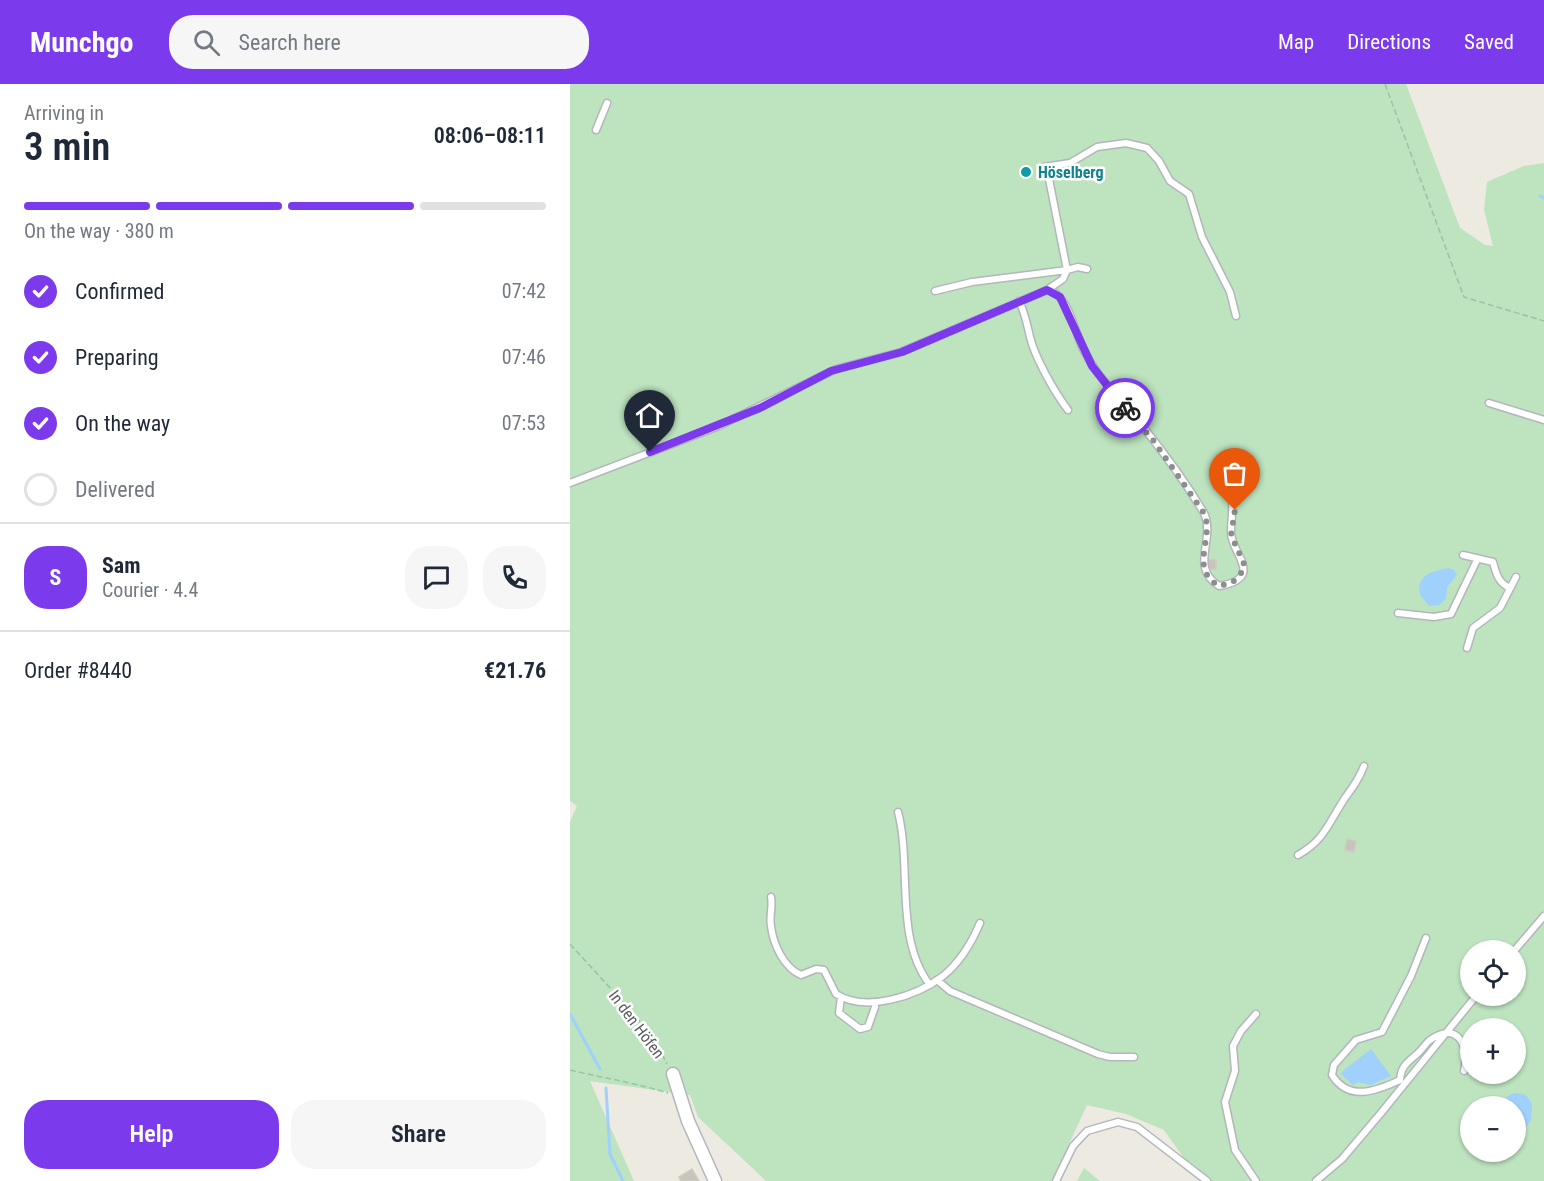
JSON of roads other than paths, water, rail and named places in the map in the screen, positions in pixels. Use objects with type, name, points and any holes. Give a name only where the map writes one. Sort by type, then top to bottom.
[{"type":"street","name":"In den Höfen","points":[[673,1074],[715,1181]]},
{"type":"lane","points":[[596,130],[607,103]]},
{"type":"lane","points":[[570,483],[760,408],[831,371],[902,352],[1047,290],[1063,279],[1067,270],[1048,174],[1044,167],[1070,163],[1097,147],[1126,143],[1147,148],[1159,161],[1170,181],[1189,194],[1205,246],[1230,292],[1236,316]]},
{"type":"lane","points":[[935,291],[972,282],[1078,267],[1087,269]]},
{"type":"lane","points":[[1047,290],[1056,293],[1062,300],[1080,344],[1097,374],[1153,440],[1204,513],[1208,525],[1203,568],[1209,579],[1219,586],[1239,577],[1244,564],[1231,535],[1235,510],[1229,487],[1221,475]]},
{"type":"lane","points":[[1019,301],[1029,326],[1030,338],[1053,391],[1068,410]]},
{"type":"lane","points":[[1489,403],[1544,420]]},
{"type":"lane","points":[[1463,555],[1493,562],[1500,580],[1510,588]]},
{"type":"lane","points":[[1398,613],[1434,617],[1451,614],[1477,560]]},
{"type":"lane","points":[[1467,648],[1473,628],[1500,608],[1516,577]]},
{"type":"lane","points":[[1298,855],[1312,847],[1330,827],[1356,786],[1364,766]]},
{"type":"lane","points":[[898,812],[905,845],[903,876],[910,941],[918,965],[930,985]]},
{"type":"lane","points":[[771,897],[771,927],[783,957],[801,975],[816,969],[824,970],[834,990],[841,997],[860,1001],[886,1001],[938,980],[960,958],[980,923]]},
{"type":"lane","points":[[1523,940],[1544,915]]},
{"type":"lane","points":[[1426,938],[1411,976],[1382,1032],[1356,1040],[1334,1065],[1332,1075],[1337,1084],[1350,1091],[1364,1093],[1379,1090],[1400,1080],[1406,1062],[1429,1041],[1445,1034],[1453,1034],[1460,1039]]},
{"type":"lane","points":[[938,980],[950,991],[1079,1047],[1110,1057],[1134,1057]]},
{"type":"lane","points":[[841,997],[839,1014],[860,1029],[868,1027],[875,1007]]},
{"type":"lane","points":[[1310,1181],[1319,1179],[1342,1159],[1468,1006]]},
{"type":"lane","points":[[1256,1014],[1243,1028],[1233,1046],[1235,1071],[1225,1097],[1235,1150],[1256,1181]]},
{"type":"lane","points":[[1056,1181],[1073,1146],[1087,1131],[1118,1122],[1137,1127],[1207,1181]]},
{"type":"water","points":[[1448,568],[1454,570],[1457,575],[1447,587],[1446,599],[1439,605],[1429,606],[1420,595],[1420,582],[1426,575]]},
{"type":"water","points":[[1371,1049],[1391,1076],[1371,1085],[1358,1082],[1353,1085],[1341,1074]]},
{"type":"water","points":[[1510,1094],[1526,1095],[1532,1104],[1531,1120],[1526,1127],[1526,1096],[1508,1096]]},
{"type":"waterway","points":[[1540,196],[1544,198]]},
{"type":"waterway","points":[[570,1014],[600,1069]]},
{"type":"waterway","points":[[606,1088],[610,1154],[623,1181]]},
{"type":"place","name":"Höselberg","points":[[1026,172]]}]
